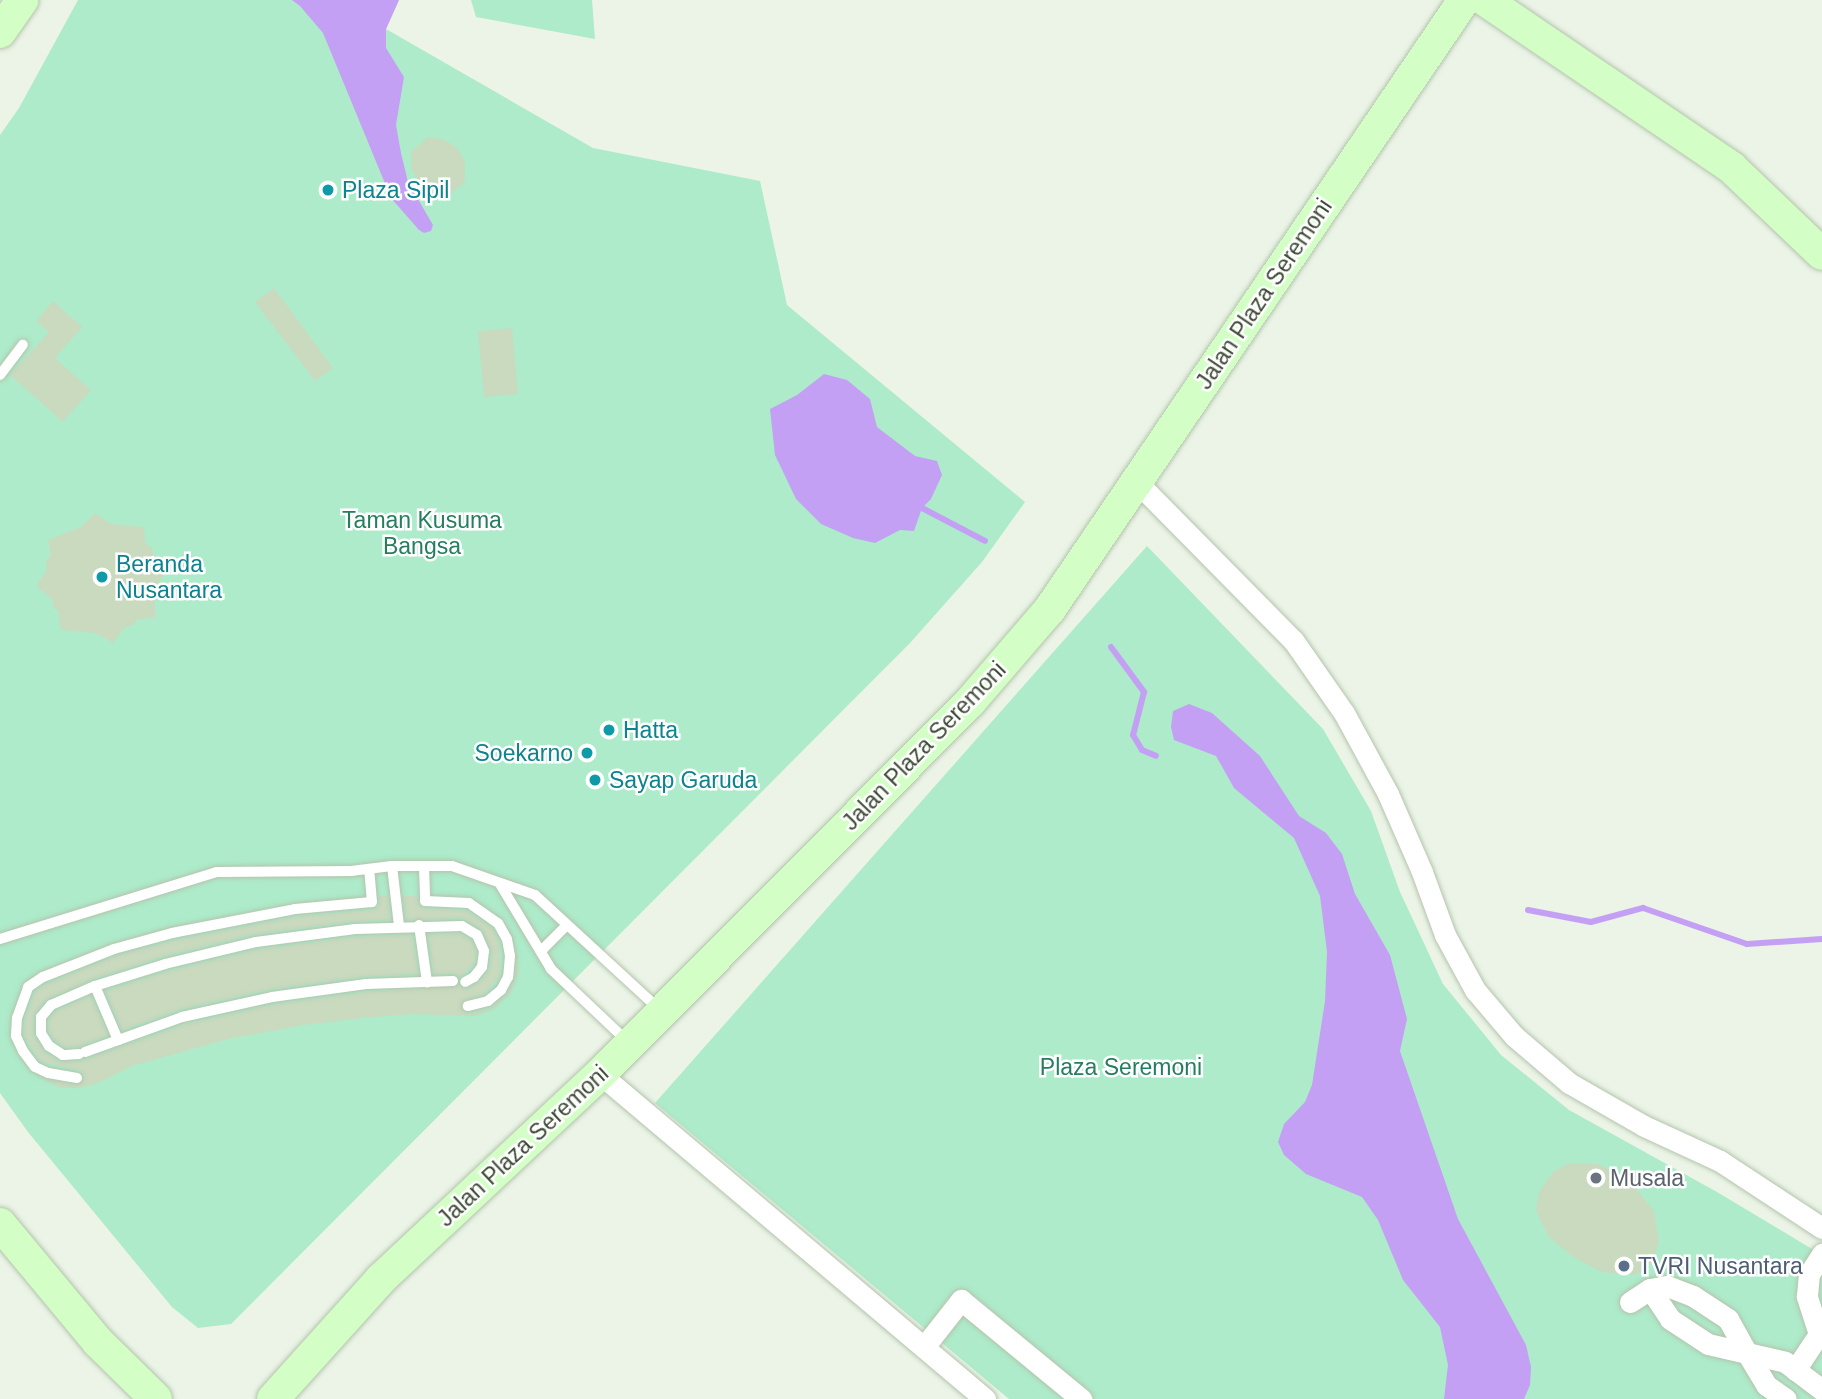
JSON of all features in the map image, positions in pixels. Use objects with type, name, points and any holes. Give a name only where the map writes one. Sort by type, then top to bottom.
[{"type":"street","points":[[0,32],[22,0]]},
{"type":"street","name":"Jalan Plaza Seremoni","points":[[273,1399],[381,1279],[600,1074],[970,702],[1050,609],[1464,0]]},
{"type":"street","points":[[1485,0],[1732,168],[1822,254]]},
{"type":"street","points":[[1136,481],[1293,639],[1344,713],[1388,794],[1422,872],[1445,935],[1475,990],[1514,1036],[1569,1083],[1644,1126],[1720,1161],[1822,1228]]},
{"type":"street","points":[[600,1074],[985,1399]]},
{"type":"street","points":[[0,1224],[98,1342],[156,1399]]},
{"type":"street","points":[[1795,1370],[1819,1334],[1807,1296],[1808,1274],[1822,1254]]},
{"type":"street","points":[[1630,1302],[1650,1289],[1667,1286],[1693,1296],[1728,1319],[1766,1385],[1786,1399]]},
{"type":"street","points":[[1650,1289],[1670,1319],[1708,1344],[1785,1362],[1822,1390]]},
{"type":"street","points":[[924,1347],[961,1300],[1081,1399]]},
{"type":"lane","points":[[0,375],[23,345]]},
{"type":"lane","points":[[392,866],[399,926]]},
{"type":"lane","points":[[424,866],[425,901],[469,903],[498,923],[508,939],[508,977],[501,990],[488,1001],[468,1006]]},
{"type":"lane","points":[[0,939],[216,872],[452,866],[535,895],[662,1012]]},
{"type":"lane","points":[[77,1077],[48,1073],[35,1067],[23,1051],[16,1036],[17,1018],[28,987],[43,977],[114,949],[172,933],[283,910],[372,902],[369,869]]},
{"type":"lane","points":[[500,884],[551,969],[630,1044]]},
{"type":"lane","points":[[419,925],[426,982]]},
{"type":"lane","points":[[541,951],[567,925]]},
{"type":"lane","points":[[399,926],[462,926],[477,935],[484,951],[482,967],[474,977],[459,981],[366,984],[272,997],[182,1017],[82,1053],[63,1055],[49,1046],[41,1033],[41,1017],[51,1005],[95,986],[165,964],[256,942],[399,926]]},
{"type":"lane","points":[[95,986],[118,1040]]},
{"type":"green space","name":"Taman Kusuma Bangsa","points":[[78,0],[399,0],[386,29],[593,148],[760,181],[787,305],[1025,502],[982,562],[910,643],[231,1324],[198,1328],[172,1307],[28,1132],[0,1093],[0,135],[19,108]]},
{"type":"green space","points":[[471,0],[592,0],[595,39],[476,17]]},
{"type":"green space","name":"Plaza Seremoni","points":[[1147,546],[1323,729],[1371,811],[1400,892],[1443,984],[1501,1055],[1569,1110],[1717,1192],[1822,1255],[1822,1399],[1009,1399],[655,1103]]},
{"type":"shaded area","points":[[292,0],[399,0],[386,29],[386,48],[404,77],[396,125],[408,182],[433,225],[431,231],[424,233],[419,230],[391,198],[323,33]]},
{"type":"shaded area","points":[[824,374],[847,380],[870,399],[877,427],[915,456],[937,461],[942,475],[931,499],[922,508],[914,531],[900,530],[875,543],[853,538],[821,524],[796,499],[775,455],[770,409],[797,395]]},
{"type":"shaded area","points":[[1189,704],[1212,713],[1260,756],[1299,816],[1326,833],[1342,854],[1355,894],[1390,955],[1407,1019],[1400,1051],[1458,1219],[1526,1345],[1531,1367],[1530,1385],[1524,1399],[1444,1399],[1448,1365],[1440,1327],[1403,1280],[1378,1220],[1362,1197],[1306,1174],[1284,1155],[1278,1142],[1284,1124],[1305,1102],[1312,1085],[1325,1001],[1327,952],[1320,896],[1294,838],[1234,788],[1216,756],[1174,740],[1171,727],[1173,711]]},
{"type":"building","points":[[428,137],[445,140],[458,149],[465,162],[465,182],[448,196],[428,192],[412,171],[411,152]]},
{"type":"building","points":[[274,288],[333,368],[315,381],[255,302]]},
{"type":"building","points":[[53,301],[82,327],[55,358],[91,390],[63,422],[10,375],[49,332],[36,321]]},
{"type":"building","points":[[512,328],[518,394],[484,397],[478,331]]},
{"type":"building","name":"Beranda Nusantara","points":[[95,513],[111,524],[144,527],[145,543],[152,548],[153,555],[168,568],[157,585],[154,598],[156,617],[136,620],[134,625],[125,627],[113,643],[95,633],[61,630],[58,610],[53,608],[52,599],[36,586],[47,569],[46,561],[51,556],[48,540],[81,527]]},
{"type":"building","points":[[379,896],[388,896],[390,920],[354,921],[254,934],[163,956],[92,979],[45,1000],[33,1016],[34,1036],[43,1051],[59,1062],[79,1062],[184,1025],[273,1005],[367,992],[459,986],[466,990],[480,982],[490,969],[492,952],[482,929],[463,918],[406,920],[403,896],[417,896],[418,904],[424,909],[466,911],[492,928],[499,942],[500,975],[484,994],[462,1001],[463,1012],[469,1014],[490,1009],[506,996],[516,978],[517,949],[519,973],[511,993],[494,1009],[475,1016],[413,1014],[362,1018],[303,1025],[228,1039],[132,1066],[96,1084],[78,1088],[61,1088],[38,1077],[76,1086],[85,1079],[79,1070],[40,1061],[24,1034],[25,1020],[35,992],[47,984],[116,956],[174,941],[296,917],[373,910],[379,906]]},
{"type":"building","points":[[460,934],[471,940],[476,952],[474,964],[459,977],[453,973],[434,974],[428,935]]},
{"type":"building","points":[[412,935],[418,974],[365,976],[270,989],[180,1009],[122,1030],[106,991],[167,972],[257,950],[356,937]]},
{"type":"building","points":[[91,996],[108,1035],[80,1046],[65,1047],[55,1040],[49,1031],[49,1020],[56,1011]]},
{"type":"building","points":[[1569,1163],[1598,1164],[1629,1180],[1654,1211],[1659,1241],[1653,1261],[1636,1275],[1602,1272],[1573,1257],[1548,1236],[1536,1211],[1539,1192],[1553,1172]]},
{"type":"waterway","points":[[922,508],[985,541]]},
{"type":"waterway","points":[[1111,647],[1144,692],[1133,735],[1142,750],[1156,756]]},
{"type":"waterway","points":[[1528,910],[1591,922],[1643,908],[1747,944],[1822,939]]},
{"type":"place","name":"Plaza Sipil","points":[[328,190]]},
{"type":"place","name":"Beranda Nusantara","points":[[102,577]]},
{"type":"place","name":"Hatta","points":[[609,730]]},
{"type":"place","name":"Soekarno","points":[[587,753]]},
{"type":"place","name":"Sayap Garuda","points":[[595,780]]},
{"type":"place","name":"Musala","points":[[1596,1178]]},
{"type":"place","name":"TVRI Nusantara","points":[[1624,1266]]}]
